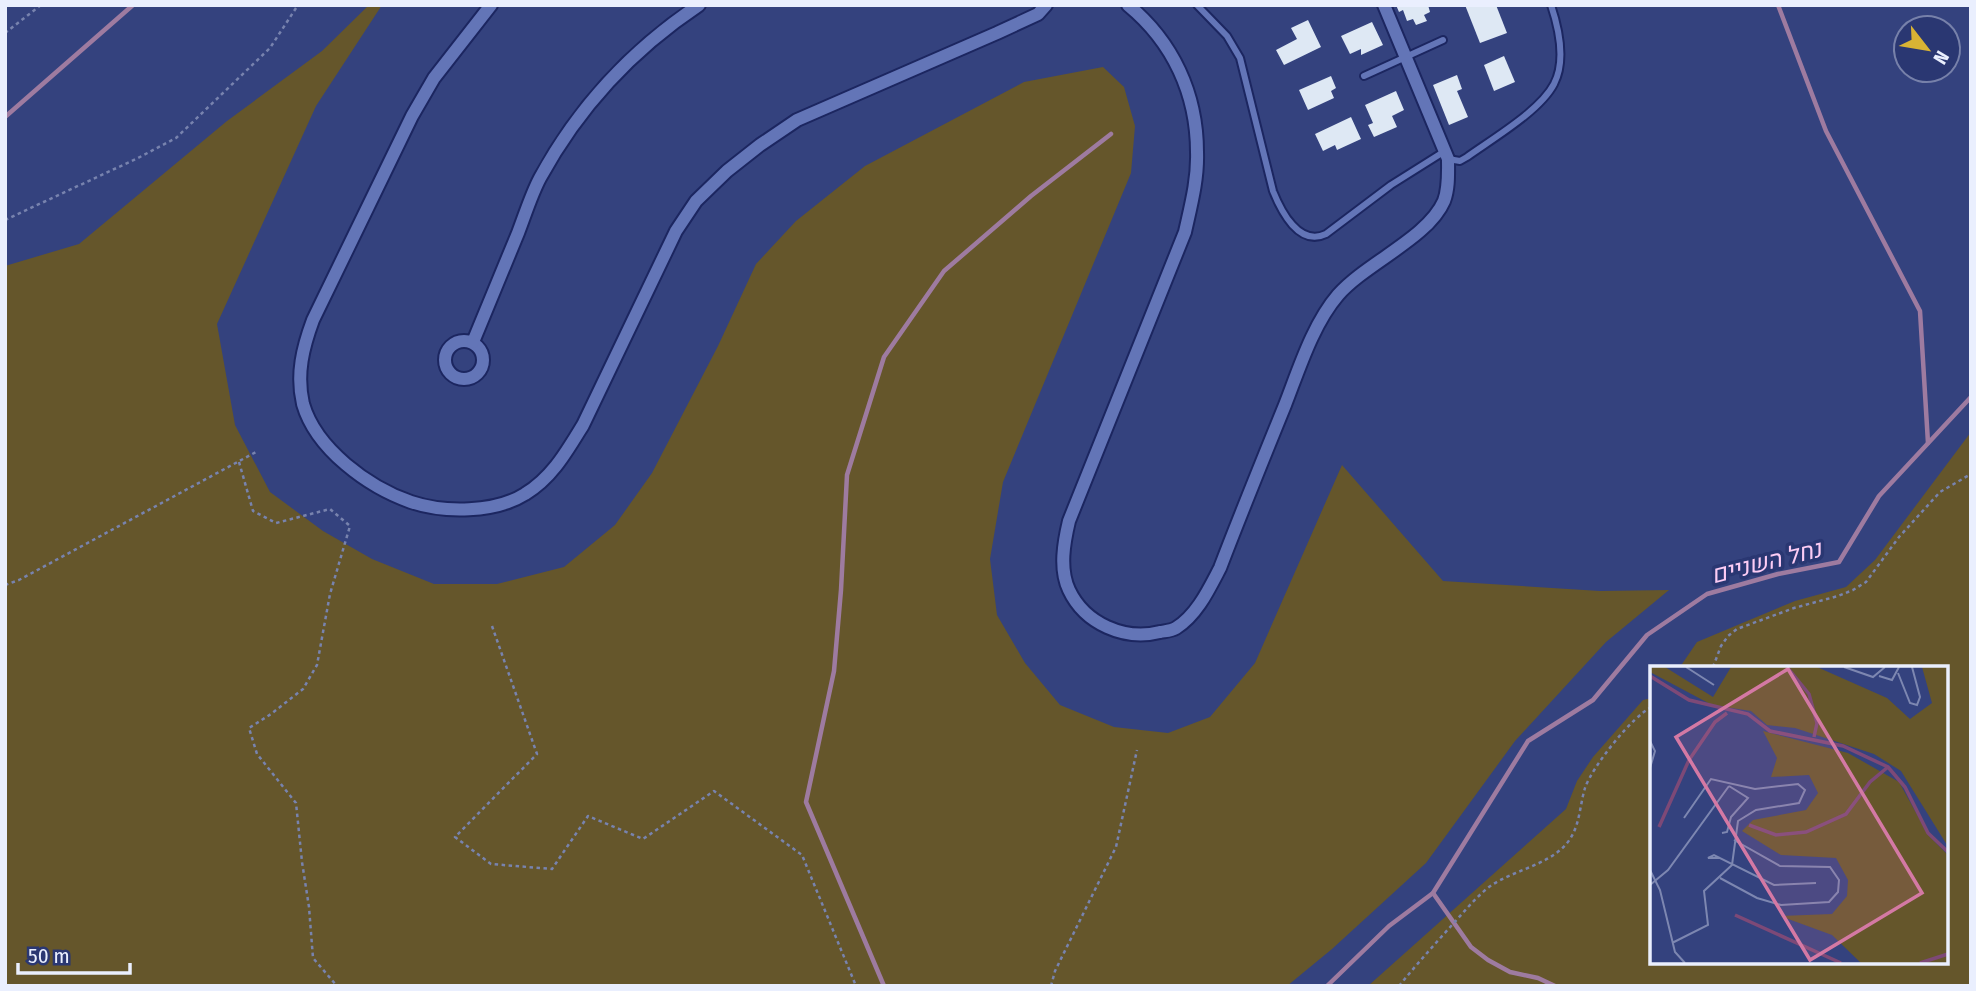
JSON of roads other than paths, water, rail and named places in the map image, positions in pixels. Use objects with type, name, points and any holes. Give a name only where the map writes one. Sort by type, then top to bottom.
[{"type":"street","points":[[491,5],[434,78],[412,116],[313,320],[302,350],[300,379],[304,405],[316,431],[331,451],[359,475],[379,487],[411,502],[448,509],[488,508],[524,495],[549,475],[583,425],[676,231],[696,201],[727,171],[797,120],[997,33],[1038,14],[1046,5]]},
{"type":"street","points":[[473,342],[538,180],[566,135],[593,99],[632,58],[675,21],[699,5]]},
{"type":"street","points":[[1128,5],[1146,20],[1169,49],[1184,79],[1194,116],[1197,152],[1194,192],[1185,232],[1069,521],[1064,546],[1064,568],[1069,590],[1084,611],[1101,624],[1124,633],[1149,635],[1174,629],[1192,614],[1210,589],[1307,350],[1337,296],[1360,274],[1423,229],[1436,216],[1444,199],[1448,185],[1447,155],[1384,5]]},
{"type":"lane","points":[[1197,5],[1227,36],[1240,58],[1273,191],[1280,209],[1296,229],[1318,238],[1391,186],[1447,155],[1460,160],[1467,157],[1542,100],[1553,85],[1560,65],[1559,38],[1551,5]]},
{"type":"lane","points":[[1364,76],[1443,40]]},
{"type":"waterway","points":[[5,117],[133,5]]},
{"type":"waterway","points":[[1778,5],[1826,131],[1920,311],[1928,443]]},
{"type":"waterway","points":[[884,986],[806,802],[834,671],[847,475],[884,357],[944,271],[1031,196],[1111,134]]},
{"type":"waterway","name":"נחל השניים","points":[[1327,986],[1389,926],[1433,893],[1528,741],[1593,700],[1647,635],[1707,594],[1778,574],[1839,562],[1879,496],[1971,397]]},
{"type":"waterway","points":[[1433,893],[1471,947],[1488,960],[1510,972],[1538,978],[1555,986]]}]
